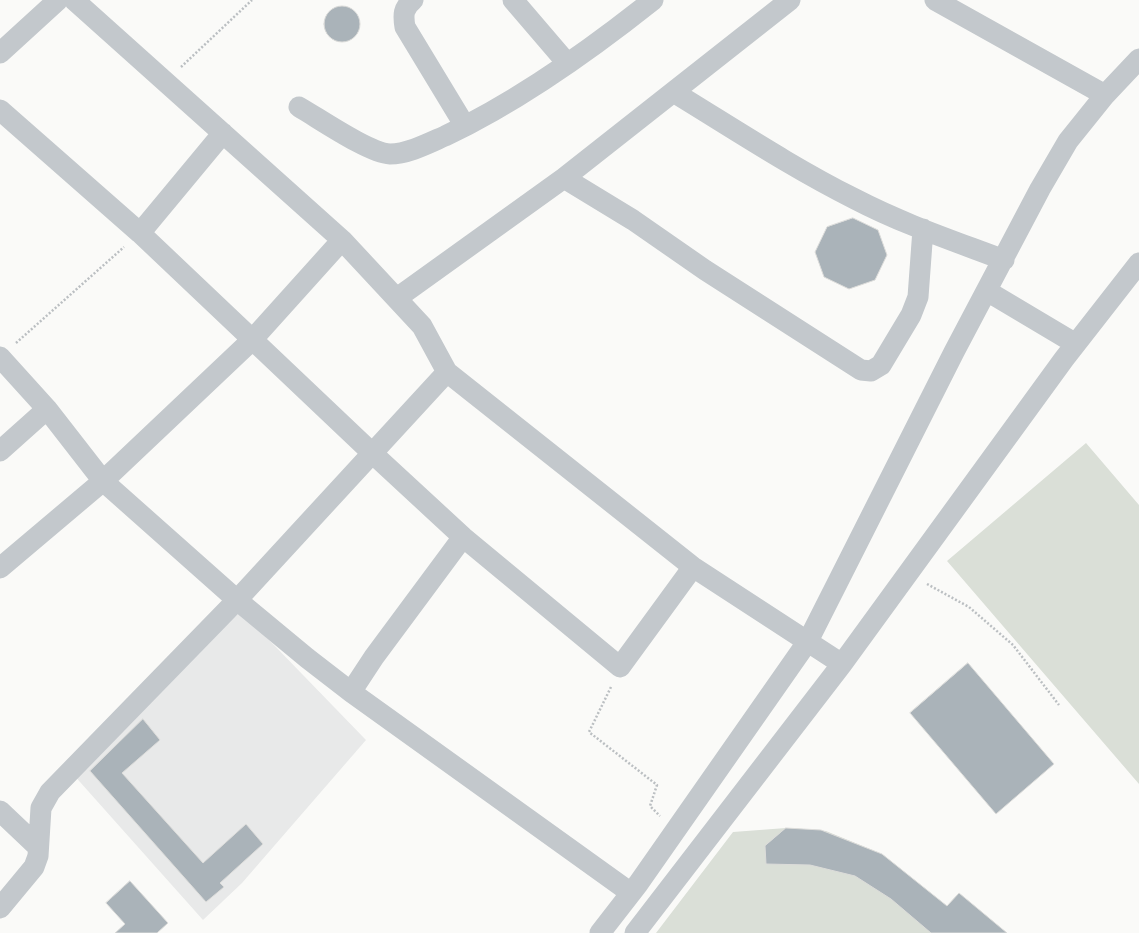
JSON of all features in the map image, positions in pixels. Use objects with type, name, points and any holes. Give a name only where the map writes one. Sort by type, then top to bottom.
[{"type":"street","points":[[0,53],[58,0]]},
{"type":"street","points":[[74,0],[342,240],[398,298],[422,326],[447,372],[693,566],[842,664]]},
{"type":"street","points":[[413,0],[405,6],[403,16],[405,27],[465,126]]},
{"type":"street","points":[[513,0],[567,63]]},
{"type":"street","points":[[299,107],[372,150],[391,154],[409,150],[431,143],[509,101],[620,26],[653,0]]},
{"type":"street","points":[[398,298],[564,178],[675,93],[790,0]]},
{"type":"street","points":[[935,0],[1105,95]]},
{"type":"street","points":[[600,933],[677,830],[808,641],[951,359],[988,291],[1040,189],[1068,140],[1105,95],[1139,58]]},
{"type":"street","points":[[675,93],[856,200],[923,229],[1004,260]]},
{"type":"street","points":[[0,110],[140,233],[371,452],[464,537],[620,666],[693,566]]},
{"type":"street","points":[[140,233],[223,133]]},
{"type":"street","points":[[564,178],[633,220],[705,270],[854,366],[866,371],[881,365],[915,306],[919,288],[923,229]]},
{"type":"street","points":[[0,568],[103,481],[252,340],[342,240]]},
{"type":"street","points":[[635,933],[842,664],[1076,344],[1139,263]]},
{"type":"street","points":[[988,291],[1076,344]]},
{"type":"street","points":[[0,357],[47,409],[103,481],[237,600],[351,692],[631,893]]},
{"type":"street","points":[[0,908],[34,867],[38,856],[37,846],[42,808],[50,792],[237,600],[371,452],[447,372]]},
{"type":"street","points":[[0,451],[47,409]]},
{"type":"street","points":[[351,692],[374,657],[464,537]]},
{"type":"street","points":[[0,811],[37,846]]},
{"type":"path","points":[[164,82],[252,0]]},
{"type":"path","points":[[0,357],[140,233]]},
{"type":"path","points":[[909,574],[969,607],[1013,645],[1059,705]]},
{"type":"path","points":[[620,666],[589,732],[657,785],[650,806],[677,830]]},
{"type":"shaded area","points":[[1086,443],[1139,505],[1139,784],[947,561]]},
{"type":"shaded area","points":[[241,611],[366,740],[242,883],[203,920],[72,773]]},
{"type":"shaded area","points":[[786,828],[826,831],[882,854],[947,906],[959,893],[1007,933],[656,933],[733,832]]},
{"type":"building","points":[[342,6],[352,9],[357,14],[360,24],[357,34],[352,39],[342,42],[332,39],[327,34],[324,24],[327,14],[332,9]]},
{"type":"building","points":[[853,218],[878,230],[887,255],[875,280],[849,289],[824,277],[815,252],[827,227]]},
{"type":"building","points":[[968,663],[1054,764],[996,814],[910,713]]},
{"type":"building","points":[[143,719],[160,740],[122,773],[203,863],[246,824],[263,844],[220,883],[224,887],[206,902],[90,771]]},
{"type":"building","points":[[786,828],[821,830],[882,854],[947,906],[959,893],[1007,933],[931,933],[891,899],[855,876],[810,865],[766,864],[765,846]]},
{"type":"building","points":[[130,881],[168,923],[157,933],[115,933],[125,924],[106,903]]}]
